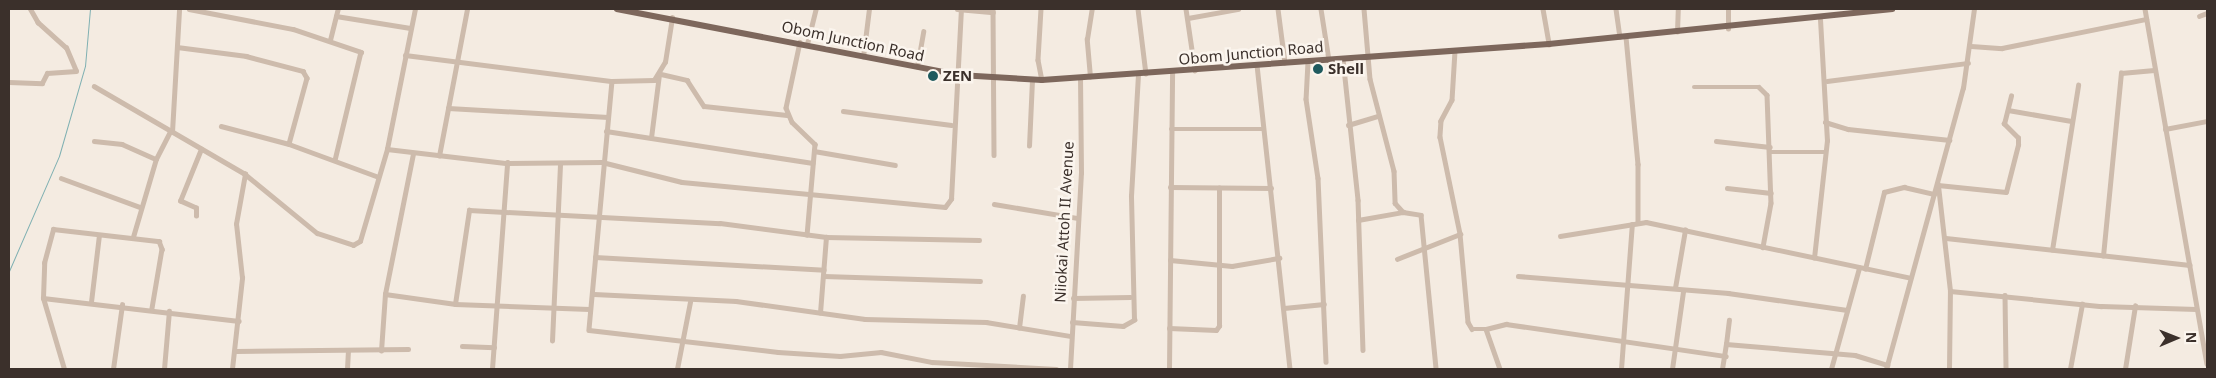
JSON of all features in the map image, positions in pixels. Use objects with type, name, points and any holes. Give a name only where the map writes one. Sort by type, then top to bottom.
[{"type":"main road","name":"Obom Junction Road","points":[[617,9],[800,42],[863,57],[959,75],[1032,80],[1146,74],[1548,44],[1820,20],[1857,12],[1891,9]]},
{"type":"street","points":[[9,82],[42,83],[47,72],[76,71],[66,48],[38,23],[30,9]]},
{"type":"street","points":[[133,237],[140,207],[156,159],[171,132],[179,9]]},
{"type":"street","points":[[189,9],[330,40],[364,56],[335,160]]},
{"type":"street","points":[[330,40],[338,9]]},
{"type":"street","points":[[94,86],[245,174],[317,233],[353,245],[360,241],[376,176],[386,149],[415,9]]},
{"type":"street","points":[[439,156],[455,59],[467,9]]},
{"type":"street","points":[[807,44],[816,9]]},
{"type":"street","points":[[863,57],[869,9]]},
{"type":"street","points":[[386,149],[413,154],[507,163],[560,164],[602,162],[682,182],[809,197],[945,207],[951,199],[952,125],[959,75],[959,9],[993,10],[990,63],[996,79],[994,155]]},
{"type":"street","points":[[1041,9],[1038,60],[1042,80]]},
{"type":"street","points":[[1090,77],[1087,39],[1092,9]]},
{"type":"street","points":[[1138,9],[1146,74]]},
{"type":"street","points":[[1186,9],[1196,70]]},
{"type":"street","points":[[1188,18],[1228,9],[1238,9]]},
{"type":"street","points":[[1278,9],[1285,63]]},
{"type":"street","points":[[1321,9],[1329,60]]},
{"type":"street","points":[[1364,9],[1371,56],[1370,79],[1378,116],[1394,171],[1395,203],[1403,212]]},
{"type":"street","points":[[1542,9],[1548,44]]},
{"type":"street","points":[[1616,9],[1623,37],[1638,164],[1638,221]]},
{"type":"street","points":[[1677,32],[1678,9]]},
{"type":"street","points":[[1728,9],[1728,29]]},
{"type":"street","points":[[1726,344],[1836,354],[1886,367],[1908,278],[1938,185],[1950,140],[1968,63],[1974,9]]},
{"type":"street","points":[[2145,9],[2154,70],[2207,364]]},
{"type":"street","points":[[2199,16],[2207,13]]},
{"type":"street","points":[[336,16],[410,28]]},
{"type":"street","points":[[652,138],[660,74],[672,18]]},
{"type":"street","points":[[1971,46],[2002,48],[2146,19]]},
{"type":"street","points":[[1814,258],[1826,152],[1826,81],[1820,20]]},
{"type":"street","points":[[917,67],[923,32]]},
{"type":"street","points":[[787,115],[800,42]]},
{"type":"street","points":[[177,47],[246,56],[303,71],[307,78],[289,144]]},
{"type":"street","points":[[1455,51],[1452,100],[1439,129],[1460,234],[1468,322],[1472,329],[1486,329],[1506,324],[1726,356]]},
{"type":"street","points":[[405,56],[455,59],[612,81],[654,80],[660,74]]},
{"type":"street","points":[[1343,59],[1358,220],[1363,350]]},
{"type":"street","points":[[1308,62],[1306,100],[1318,178],[1326,362]]},
{"type":"street","points":[[1826,81],[1968,63]]},
{"type":"street","points":[[1257,65],[1290,369]]},
{"type":"street","points":[[2103,256],[2121,73],[2154,70]]},
{"type":"street","points":[[1169,369],[1172,72]]},
{"type":"street","points":[[660,74],[686,80],[704,106],[787,115],[812,138],[814,151],[806,235]]},
{"type":"street","points":[[1072,322],[1130,324],[1134,320],[1130,297],[1138,74]]},
{"type":"street","name":"Niiokai Attoh II Avenue","points":[[1070,369],[1078,218],[1080,78]]},
{"type":"street","points":[[1029,146],[1032,80]]},
{"type":"street","points":[[612,81],[596,216],[594,294],[588,326],[594,333],[682,338],[778,352],[840,356],[881,352],[932,362],[1056,369]]},
{"type":"street","points":[[2052,250],[2078,85]]},
{"type":"street","points":[[1694,87],[1764,90],[1770,150],[1771,193],[1763,247]]},
{"type":"street","points":[[1938,185],[2006,192],[2018,145],[2018,138],[2005,127],[2012,96]]},
{"type":"street","points":[[448,108],[608,117]]},
{"type":"street","points":[[2008,110],[2071,121]]},
{"type":"street","points":[[843,111],[952,125]]},
{"type":"street","points":[[1348,125],[1378,116]]},
{"type":"street","points":[[2165,129],[2207,121]]},
{"type":"street","points":[[1825,122],[1848,129],[1950,140]]},
{"type":"street","points":[[222,126],[289,144],[376,176]]},
{"type":"street","points":[[1171,129],[1263,129]]},
{"type":"street","points":[[606,131],[813,163]]},
{"type":"street","points":[[94,141],[122,144],[156,159]]},
{"type":"street","points":[[1716,141],[1770,150],[1826,152]]},
{"type":"street","points":[[196,216],[196,208],[180,201],[201,149]]},
{"type":"street","points":[[814,151],[895,165]]},
{"type":"street","points":[[381,351],[386,294],[413,154]]},
{"type":"street","points":[[492,369],[507,163]]},
{"type":"street","points":[[552,341],[552,307],[560,164]]},
{"type":"street","points":[[232,369],[236,351],[242,278],[236,224],[245,174]]},
{"type":"street","points":[[61,178],[140,207]]},
{"type":"street","points":[[1938,185],[1946,238],[1950,291],[1949,369]]},
{"type":"street","points":[[1170,187],[1271,188]]},
{"type":"street","points":[[1865,269],[1884,192],[1904,187],[1934,194]]},
{"type":"street","points":[[1169,328],[1216,330],[1219,326],[1219,188]]},
{"type":"street","points":[[1727,188],[1771,193]]},
{"type":"street","points":[[994,204],[1078,218]]},
{"type":"street","points":[[455,304],[466,212],[504,211],[720,223],[826,238],[979,240]]},
{"type":"street","points":[[1358,220],[1403,212],[1420,212],[1427,246],[1436,369]]},
{"type":"street","points":[[1560,236],[1632,224],[1638,221],[1908,278]]},
{"type":"street","points":[[1621,369],[1632,224]]},
{"type":"street","points":[[64,369],[43,298],[44,263],[53,229],[133,237],[162,244],[152,308]]},
{"type":"street","points":[[1675,288],[1685,230]]},
{"type":"street","points":[[1397,259],[1460,234]]},
{"type":"street","points":[[91,302],[99,235]]},
{"type":"street","points":[[820,313],[826,238]]},
{"type":"street","points":[[1946,238],[2190,265]]},
{"type":"street","points":[[595,257],[824,270]]},
{"type":"street","points":[[1170,260],[1240,266],[1279,258]]},
{"type":"street","points":[[1831,369],[1859,268]]},
{"type":"street","points":[[824,276],[901,282],[980,281]]},
{"type":"street","points":[[1518,276],[1675,288],[1683,292],[1728,293],[1847,310]]},
{"type":"street","points":[[1950,291],[2082,304],[2196,309]]},
{"type":"street","points":[[1672,369],[1683,292]]},
{"type":"street","points":[[386,294],[455,304],[590,309]]},
{"type":"street","points":[[594,294],[690,302],[736,301],[820,313],[1019,328],[1071,336]]},
{"type":"street","points":[[2005,295],[2006,369]]},
{"type":"street","points":[[1019,328],[1023,296]]},
{"type":"street","points":[[1073,298],[1130,297]]},
{"type":"street","points":[[43,298],[152,308],[239,320]]},
{"type":"street","points":[[677,369],[690,302]]},
{"type":"street","points":[[1284,308],[1324,304]]},
{"type":"street","points":[[2070,369],[2082,304]]},
{"type":"street","points":[[112,369],[122,305]]},
{"type":"street","points":[[2124,369],[2135,306]]},
{"type":"street","points":[[164,369],[169,311]]},
{"type":"street","points":[[1722,369],[1726,356],[1729,320]]},
{"type":"street","points":[[1486,329],[1500,369]]},
{"type":"street","points":[[462,346],[494,347]]},
{"type":"street","points":[[236,351],[348,352],[408,349]]},
{"type":"street","points":[[347,369],[348,352]]},
{"type":"waterway","points":[[9,271],[59,156],[85,66],[90,9]]},
{"type":"place","name":"Shell","points":[[1318,69]]},
{"type":"place","name":"ZEN","points":[[933,76]]}]
